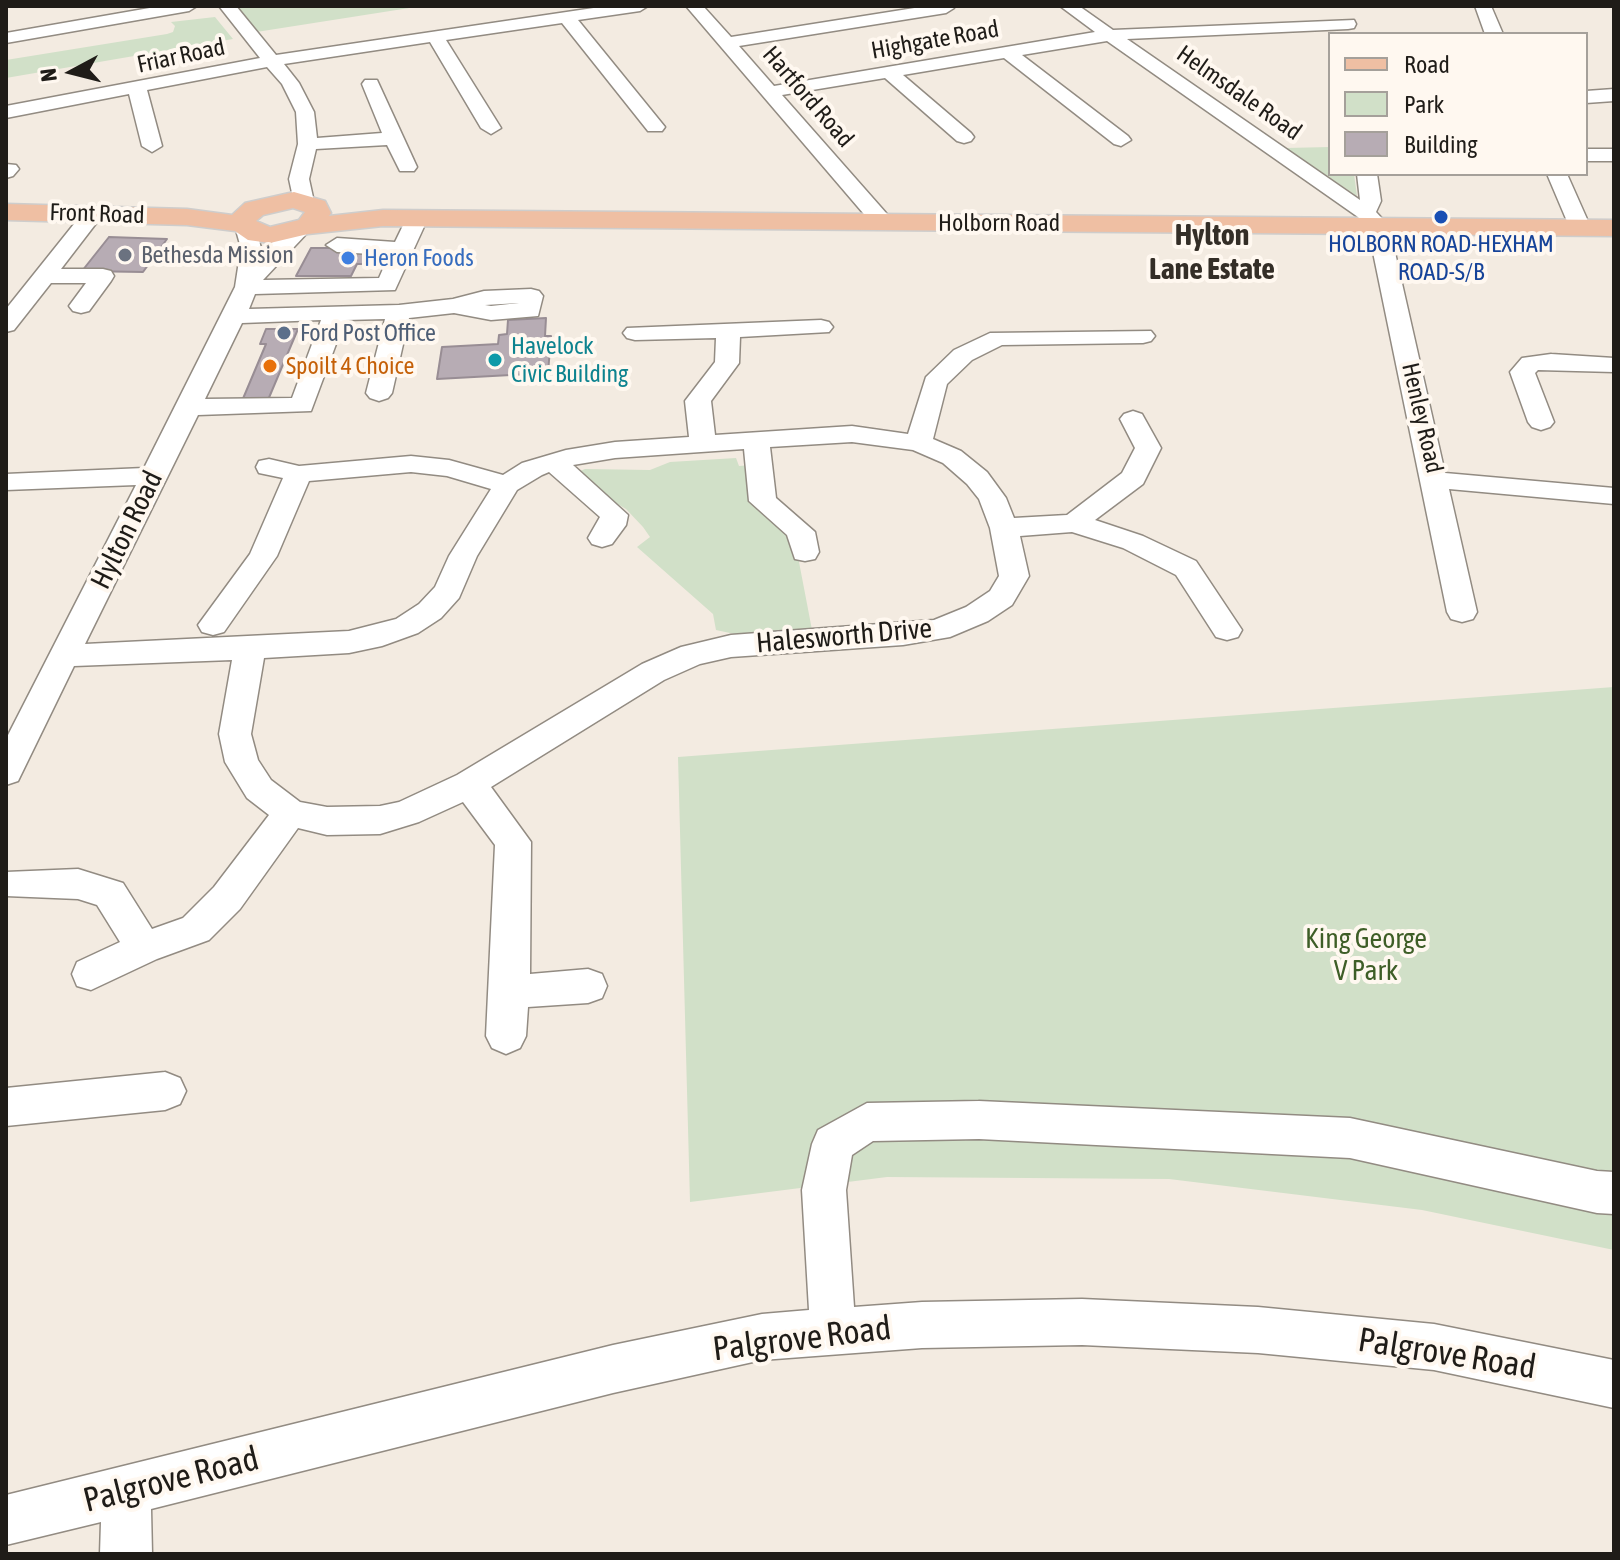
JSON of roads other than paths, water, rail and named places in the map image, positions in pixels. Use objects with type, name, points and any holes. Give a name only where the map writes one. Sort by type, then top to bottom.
[{"type":"main road","name":"Holborn Road","points":[[305,209],[383,218],[883,222],[1372,219],[1614,228]]},
{"type":"main road","points":[[253,216],[270,235],[305,209]]},
{"type":"main road","points":[[253,216],[305,209]]},
{"type":"main road","name":"Front Road","points":[[6,212],[253,216]]},
{"type":"street","points":[[76,6],[86,25]]},
{"type":"street","points":[[6,38],[189,6]]},
{"type":"street","points":[[227,6],[290,83],[305,112],[308,144],[305,209]]},
{"type":"street","name":"Friar Road","points":[[6,112],[270,61],[640,6]]},
{"type":"street","name":"Hartford Road","points":[[694,6],[883,222]]},
{"type":"street","name":"Helmsdale Road","points":[[1068,6],[1372,219]]},
{"type":"street","points":[[1345,6],[1348,29]]},
{"type":"street","points":[[1483,6],[1493,32]]},
{"type":"street","points":[[726,43],[946,8]]},
{"type":"street","points":[[566,17],[655,127]]},
{"type":"street","name":"Highgate Road","points":[[769,92],[1110,35],[1348,29]]},
{"type":"street","points":[[435,37],[491,128]]},
{"type":"street","points":[[1007,52],[1121,140]]},
{"type":"street","points":[[889,72],[964,137]]},
{"type":"street","points":[[371,84],[407,167]]},
{"type":"street","points":[[137,89],[152,146]]},
{"type":"street","points":[[1588,97],[1614,95]]},
{"type":"street","points":[[308,144],[387,139],[392,135]]},
{"type":"street","points":[[1588,155],[1614,155]]},
{"type":"street","name":"Henley Road","points":[[1367,176],[1372,219],[1436,480],[1462,612]]},
{"type":"street","points":[[1558,176],[1580,228]]},
{"type":"street","name":"Hylton Road","points":[[246,287],[305,209]]},
{"type":"street","points":[[6,325],[93,213]]},
{"type":"street","name":"Hylton Road","points":[[6,772],[234,316],[246,287],[253,216]]},
{"type":"street","points":[[246,287],[387,285],[417,218]]},
{"type":"street","points":[[337,245],[403,249]]},
{"type":"street","points":[[46,276],[103,276],[81,306]]},
{"type":"street","points":[[234,316],[399,312],[454,306]]},
{"type":"street","points":[[379,393],[399,312]]},
{"type":"street","points":[[190,407],[302,406],[336,313]]},
{"type":"street","points":[[980,319],[998,338]]},
{"type":"street","points":[[635,333],[821,327]]},
{"type":"street","points":[[703,444],[698,401],[727,363],[728,330]]},
{"type":"street","points":[[919,443],[935,382],[963,355],[998,338],[1143,336]]},
{"type":"street","points":[[1541,422],[1522,372],[1531,363],[1551,361],[1614,365]]},
{"type":"street","points":[[1074,523],[1133,478],[1148,448],[1133,419]]},
{"type":"street","name":"Halesworth Drive","points":[[66,656],[250,649],[349,642],[382,636],[407,626],[430,611],[448,591],[463,556],[507,485],[532,469],[615,450],[852,434],[919,443],[952,457],[977,478],[992,498],[1004,528],[1014,576],[1001,598],[977,614],[939,630],[731,646],[692,655],[653,672],[469,784],[407,813],[380,820],[327,821],[290,813],[259,789],[242,762],[235,734],[250,649]]},
{"type":"street","points":[[756,440],[763,501],[801,532],[805,552]]},
{"type":"street","points":[[554,462],[614,515],[612,525],[602,538]]},
{"type":"street","points":[[269,467],[299,474],[411,464],[449,468],[507,485]]},
{"type":"street","points":[[213,625],[263,556],[299,474]]},
{"type":"street","points":[[6,482],[154,476]]},
{"type":"street","points":[[1436,480],[1614,496]]},
{"type":"street","points":[[1004,528],[1074,523],[1133,542],[1186,568],[1227,630]]},
{"type":"street","points":[[469,784],[513,842],[510,992],[506,1036]]},
{"type":"street","points":[[91,974],[144,948],[196,929],[227,898],[290,813]]},
{"type":"street","points":[[13,884],[78,884],[110,894],[144,948]]},
{"type":"street","points":[[510,992],[588,986]]},
{"type":"street","points":[[6,1107],[165,1091]]},
{"type":"street","points":[[833,1332],[824,1190],[833,1144],[867,1122],[979,1120],[1350,1138],[1597,1192],[1614,1193]]},
{"type":"street","name":"Palgrove Road","points":[[6,1520],[613,1369],[762,1337],[922,1325],[1082,1322],[1258,1330],[1434,1347],[1614,1384]]},
{"type":"street","points":[[126,1491],[126,1554]]},
{"type":"place","name":"HOLBORN ROAD-HEXHAM ROAD-S/B","points":[[1441,217]]},
{"type":"place","name":"Bethesda Mission","points":[[125,255]]},
{"type":"place","name":"Heron Foods","points":[[348,258]]},
{"type":"place","name":"Ford Post Office","points":[[284,333]]},
{"type":"place","name":"Havelock Civic Building","points":[[495,360]]},
{"type":"place","name":"Spoilt 4 Choice","points":[[270,366]]},
{"type":"district","name":"Hylton Lane Estate","points":[[1212,253]]},
{"type":"park label","name":"King George V Park","points":[[1366,955]]}]
